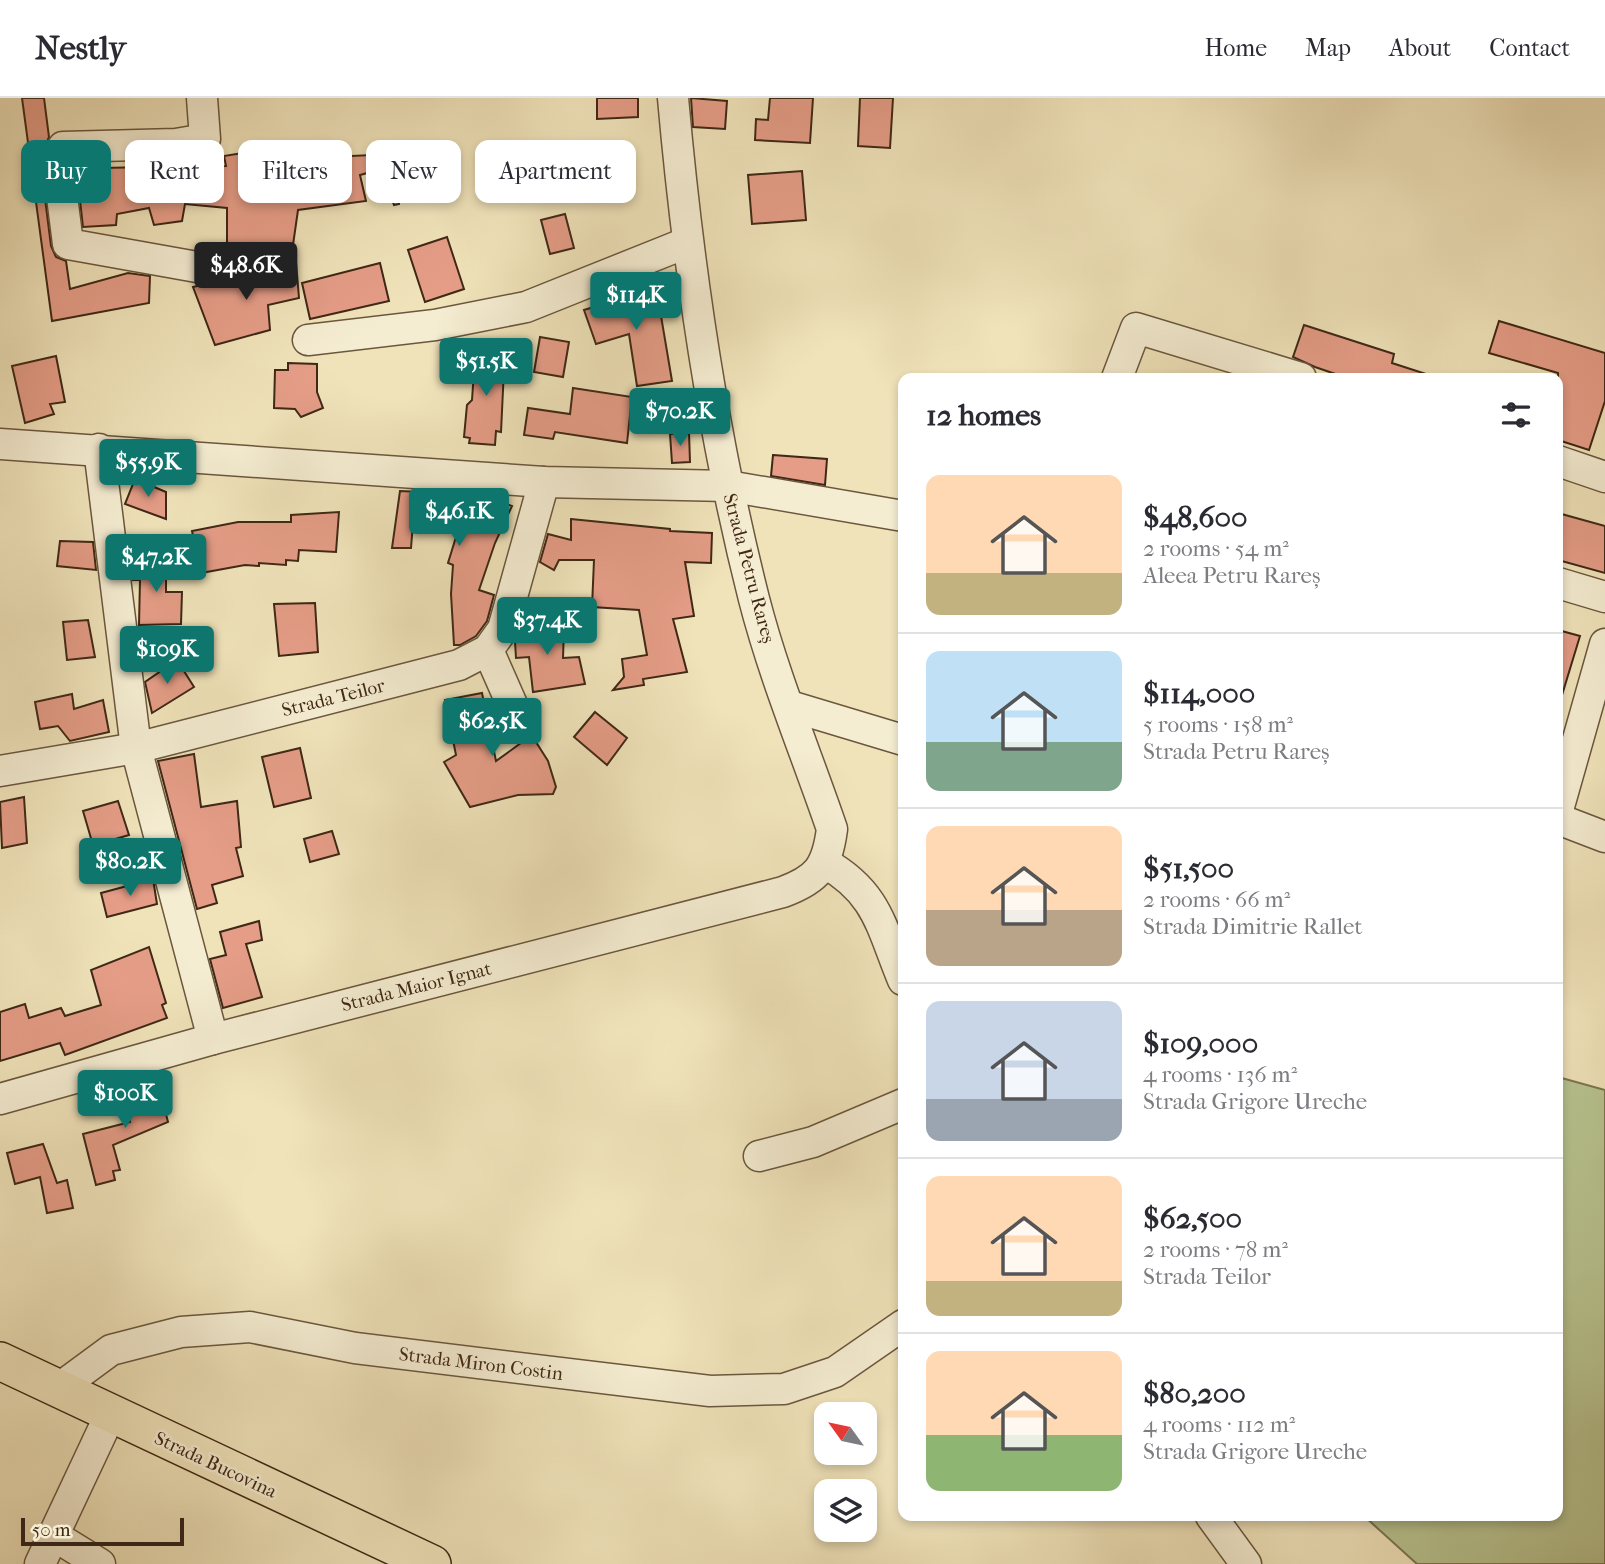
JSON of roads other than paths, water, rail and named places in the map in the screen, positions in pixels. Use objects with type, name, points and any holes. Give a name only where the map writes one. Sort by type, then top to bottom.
[{"type":"main road","name":"Strada Bucovina","points":[[0,1361],[432,1564]]},
{"type":"street","points":[[197,267],[68,244],[57,157],[63,147],[176,144],[205,139],[202,98]]},
{"type":"street","name":"Strada Petru Rareș","points":[[673,98],[686,243],[728,486],[755,601],[832,830],[825,863]]},
{"type":"street","points":[[307,340],[435,325],[526,307],[686,243]]},
{"type":"street","points":[[1119,373],[1136,328],[1284,373]]},
{"type":"street","points":[[0,444],[544,482],[728,486],[898,515]]},
{"type":"street","points":[[99,449],[136,748],[213,1039]]},
{"type":"street","points":[[1563,463],[1605,477]]},
{"type":"street","points":[[521,725],[488,650],[503,629],[544,482]]},
{"type":"street","points":[[1563,584],[1605,597]]},
{"type":"street","points":[[1563,792],[1605,644]]},
{"type":"street","name":"Strada Teilor","points":[[0,771],[136,748],[459,665],[488,650]]},
{"type":"street","points":[[790,706],[898,738]]},
{"type":"street","points":[[1563,821],[1605,836]]},
{"type":"street","points":[[825,863],[851,878],[865,894],[898,968]]},
{"type":"street","name":"Strada Maior Ignat","points":[[0,1099],[213,1039],[783,892],[809,883],[825,863]]},
{"type":"street","points":[[759,1156],[813,1142],[898,1106]]},
{"type":"street","name":"Strada Miron Costin","points":[[58,1389],[111,1350],[181,1332],[250,1327],[355,1348],[710,1391],[784,1389],[835,1372],[898,1328]]},
{"type":"street","points":[[40,1564],[110,1415]]},
{"type":"street","points":[[1215,1521],[1246,1564]]},
{"type":"street","points":[[53,1535],[100,1564]]}]
